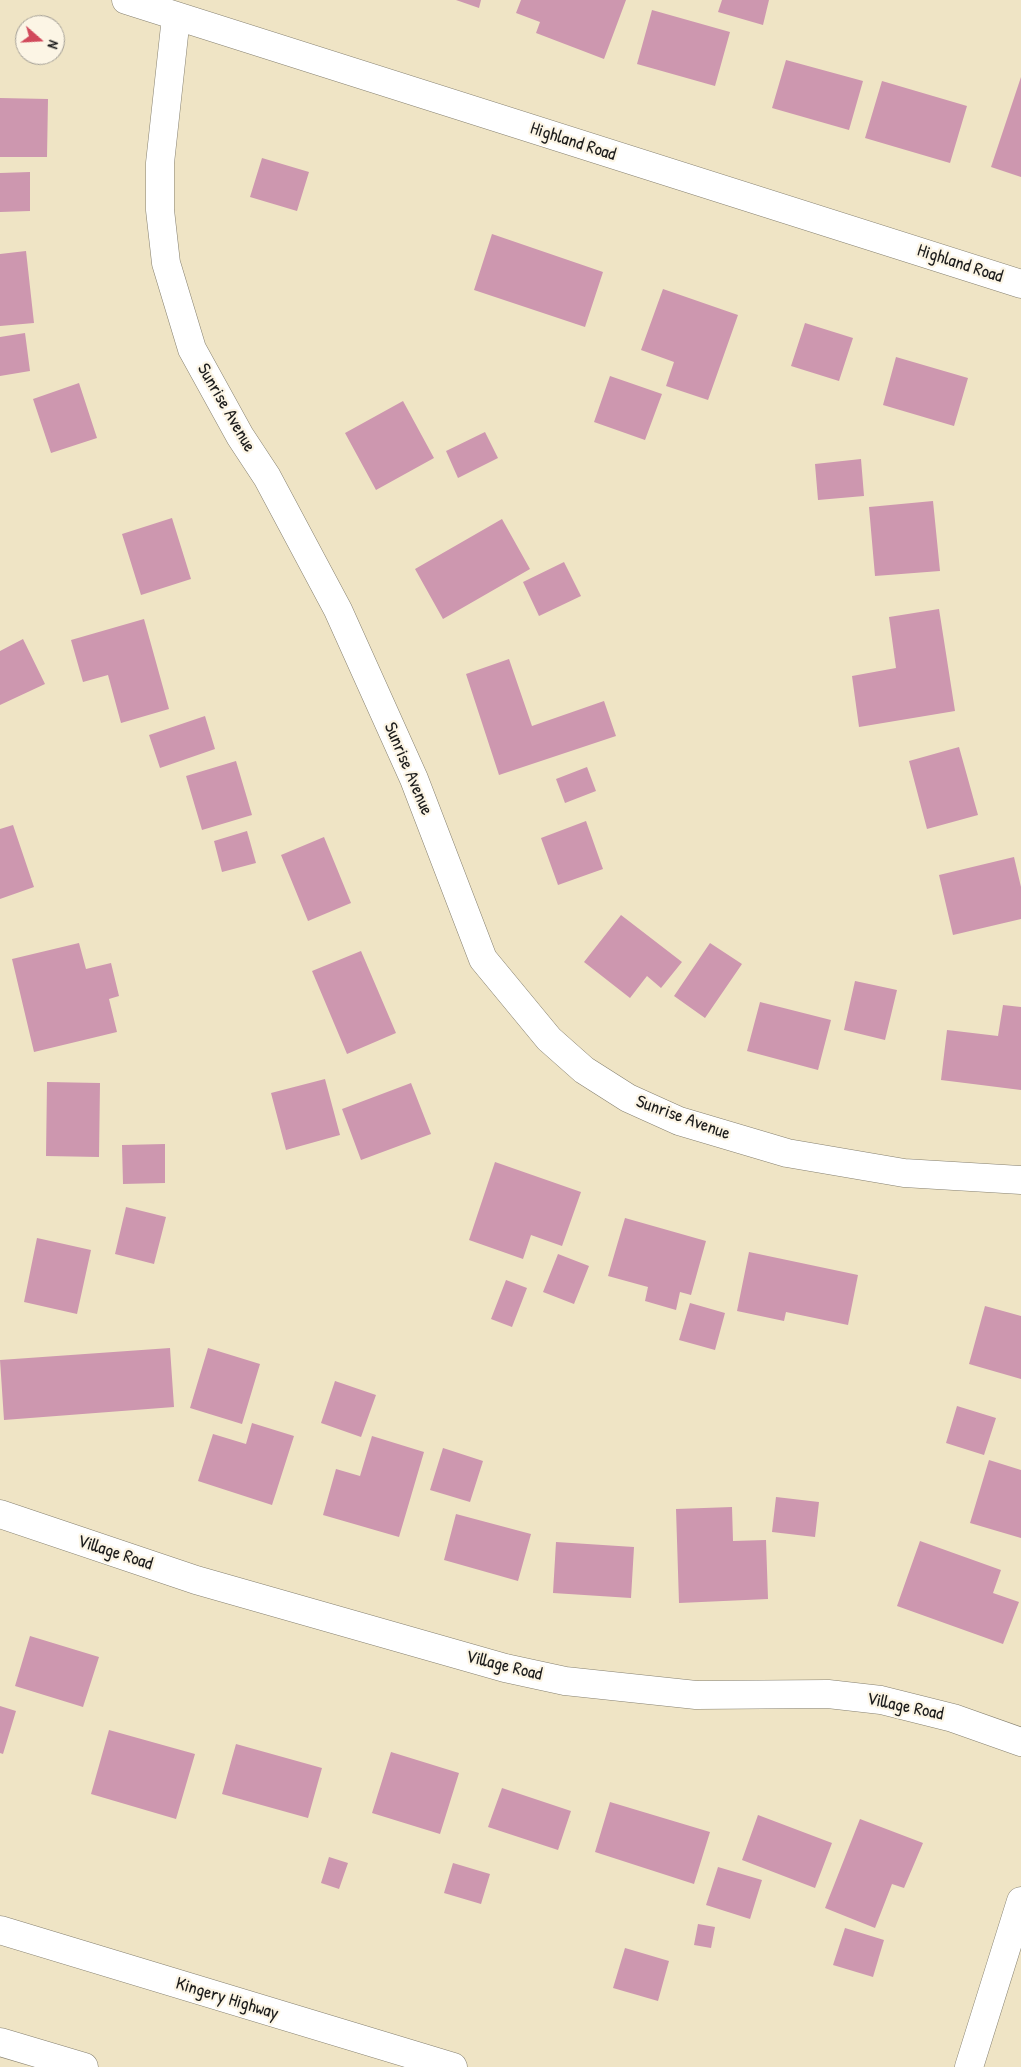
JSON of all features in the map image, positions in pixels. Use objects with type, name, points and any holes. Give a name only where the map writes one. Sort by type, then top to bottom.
[{"type":"street","name":"Highland Road","points":[[126,0],[1021,284]]},
{"type":"street","name":"Sunrise Avenue","points":[[176,17],[160,163],[160,210],[166,263],[192,349],[240,436],[267,477],[338,610],[414,779],[483,959],[536,1025],[584,1070],[628,1098],[679,1121],[787,1153],[904,1174],[1021,1180]]},
{"type":"street","name":"Village Road","points":[[0,1514],[196,1580],[505,1668],[565,1681],[696,1695],[828,1694],[881,1700],[953,1718],[1021,1742]]},
{"type":"street","points":[[968,2067],[1021,1901]]},
{"type":"street","name":"Kingery Highway","points":[[0,1930],[453,2067]]},
{"type":"street","points":[[0,2042],[84,2067]]},
{"type":"building","points":[[456,0],[481,0],[479,8]]},
{"type":"building","points":[[521,0],[626,0],[604,59],[536,33],[540,22],[516,13]]},
{"type":"building","points":[[722,0],[769,0],[763,25],[718,12]]},
{"type":"building","points":[[652,10],[730,32],[715,86],[637,64]]},
{"type":"building","points":[[786,60],[863,81],[849,130],[772,108]]},
{"type":"building","points":[[1021,77],[1021,177],[991,167]]},
{"type":"building","points":[[882,81],[967,106],[950,163],[865,138]]},
{"type":"building","points":[[0,98],[48,99],[47,157],[0,157]]},
{"type":"building","points":[[262,158],[309,172],[297,211],[250,197]]},
{"type":"building","points":[[30,172],[30,211],[0,212],[0,173]]},
{"type":"building","points":[[492,234],[603,272],[585,327],[474,290]]},
{"type":"building","points":[[26,251],[34,323],[0,326],[0,254]]},
{"type":"building","points":[[663,289],[738,315],[708,400],[666,386],[674,362],[641,350]]},
{"type":"building","points":[[805,323],[853,338],[839,381],[791,366]]},
{"type":"building","points":[[25,333],[30,371],[0,376],[0,337]]},
{"type":"building","points":[[896,357],[968,378],[954,426],[883,405]]},
{"type":"building","points":[[610,376],[662,394],[645,440],[594,422]]},
{"type":"building","points":[[79,383],[97,438],[51,453],[33,399]]},
{"type":"building","points":[[403,401],[434,458],[376,490],[345,433]]},
{"type":"building","points":[[485,432],[498,458],[458,478],[446,451]]},
{"type":"building","points":[[861,459],[864,496],[818,500],[815,464]]},
{"type":"building","points":[[933,501],[940,571],[875,576],[869,507]]},
{"type":"building","points":[[172,518],[191,579],[141,595],[122,534]]},
{"type":"building","points":[[502,519],[530,569],[443,619],[415,569]]},
{"type":"building","points":[[564,562],[581,596],[539,616],[523,582]]},
{"type":"building","points":[[939,609],[955,711],[859,727],[852,676],[896,668],[889,617]]},
{"type":"building","points":[[144,619],[169,709],[121,723],[108,675],[83,682],[71,640]]},
{"type":"building","points":[[23,639],[45,684],[0,705],[0,651]]},
{"type":"building","points":[[509,659],[532,726],[604,701],[616,736],[499,775],[466,674]]},
{"type":"building","points":[[205,716],[215,749],[160,768],[149,735]]},
{"type":"building","points":[[959,747],[978,815],[927,829],[909,761]]},
{"type":"building","points":[[236,761],[252,815],[202,830],[186,776]]},
{"type":"building","points":[[587,767],[596,791],[565,803],[556,779]]},
{"type":"building","points":[[586,821],[603,869],[558,885],[541,838]]},
{"type":"building","points":[[13,825],[34,887],[0,899],[0,829]]},
{"type":"building","points":[[247,831],[256,863],[222,872],[214,841]]},
{"type":"building","points":[[324,837],[351,903],[308,921],[281,855]]},
{"type":"building","points":[[1014,857],[1021,887],[1021,919],[953,935],[939,875]]},
{"type":"building","points":[[621,915],[682,962],[661,988],[647,976],[630,998],[584,962]]},
{"type":"building","points":[[79,943],[86,969],[111,963],[119,996],[109,999],[117,1032],[34,1052],[12,959]]},
{"type":"building","points":[[710,943],[742,964],[705,1018],[674,996]]},
{"type":"building","points":[[361,951],[396,1033],[347,1054],[312,971]]},
{"type":"building","points":[[855,981],[897,990],[885,1040],[844,1030]]},
{"type":"building","points":[[760,1002],[831,1020],[818,1070],[747,1051]]},
{"type":"building","points":[[1003,1005],[1021,1007],[1021,1090],[941,1080],[947,1030],[998,1036]]},
{"type":"building","points":[[325,1079],[340,1135],[286,1150],[271,1093]]},
{"type":"building","points":[[47,1082],[100,1083],[99,1157],[46,1156]]},
{"type":"building","points":[[411,1083],[431,1134],[361,1160],[342,1109]]},
{"type":"building","points":[[165,1144],[165,1183],[123,1184],[122,1145]]},
{"type":"building","points":[[495,1162],[581,1192],[562,1246],[531,1235],[523,1259],[469,1240]]},
{"type":"building","points":[[126,1207],[166,1217],[154,1264],[115,1254]]},
{"type":"building","points":[[625,1218],[706,1241],[691,1295],[680,1292],[676,1310],[645,1301],[648,1287],[608,1276]]},
{"type":"building","points":[[37,1238],[91,1250],[77,1314],[24,1302]]},
{"type":"building","points":[[749,1252],[858,1275],[848,1325],[786,1312],[784,1321],[737,1311]]},
{"type":"building","points":[[558,1254],[589,1266],[574,1304],[543,1292]]},
{"type":"building","points":[[506,1280],[527,1288],[512,1327],[491,1319]]},
{"type":"building","points":[[690,1303],[725,1313],[715,1350],[679,1340]]},
{"type":"building","points":[[985,1306],[1021,1316],[1021,1379],[969,1364]]},
{"type":"building","points":[[170,1348],[174,1407],[4,1420],[0,1360]]},
{"type":"building","points":[[208,1348],[260,1364],[242,1424],[190,1408]]},
{"type":"building","points":[[335,1381],[376,1395],[361,1437],[321,1423]]},
{"type":"building","points":[[957,1406],[996,1418],[984,1455],[946,1443]]},
{"type":"building","points":[[252,1423],[294,1436],[272,1505],[198,1481],[213,1434],[246,1444]]},
{"type":"building","points":[[372,1436],[424,1452],[399,1537],[323,1515],[336,1469],[360,1476]]},
{"type":"building","points":[[443,1448],[483,1461],[470,1502],[430,1490]]},
{"type":"building","points":[[989,1460],[1021,1470],[1021,1538],[970,1523]]},
{"type":"building","points":[[776,1497],[819,1502],[815,1537],[772,1532]]},
{"type":"building","points":[[732,1507],[733,1541],[766,1540],[768,1599],[679,1603],[676,1509]]},
{"type":"building","points":[[456,1514],[531,1534],[518,1581],[444,1560]]},
{"type":"building","points":[[920,1541],[1001,1570],[993,1593],[1019,1602],[1003,1644],[897,1606]]},
{"type":"building","points":[[556,1542],[634,1547],[631,1598],[553,1593]]},
{"type":"building","points":[[30,1636],[99,1657],[83,1707],[15,1686]]},
{"type":"building","points":[[0,1706],[16,1711],[3,1754],[0,1753]]},
{"type":"building","points":[[109,1730],[195,1754],[176,1819],[91,1794]]},
{"type":"building","points":[[236,1744],[322,1768],[308,1818],[222,1794]]},
{"type":"building","points":[[391,1752],[459,1773],[440,1834],[372,1813]]},
{"type":"building","points":[[502,1788],[571,1811],[558,1850],[488,1827]]},
{"type":"building","points":[[610,1802],[710,1832],[694,1884],[595,1852]]},
{"type":"building","points":[[758,1815],[832,1843],[815,1888],[742,1860]]},
{"type":"building","points":[[860,1819],[923,1843],[904,1888],[892,1884],[875,1928],[825,1908]]},
{"type":"building","points":[[329,1857],[348,1863],[339,1889],[321,1883]]},
{"type":"building","points":[[453,1863],[490,1874],[481,1904],[444,1893]]},
{"type":"building","points":[[718,1867],[762,1880],[750,1919],[706,1905]]},
{"type":"building","points":[[698,1924],[715,1927],[711,1948],[694,1945]]},
{"type":"building","points":[[845,1928],[884,1940],[873,1977],[833,1965]]},
{"type":"building","points":[[625,1948],[669,1961],[658,2001],[613,1988]]}]
